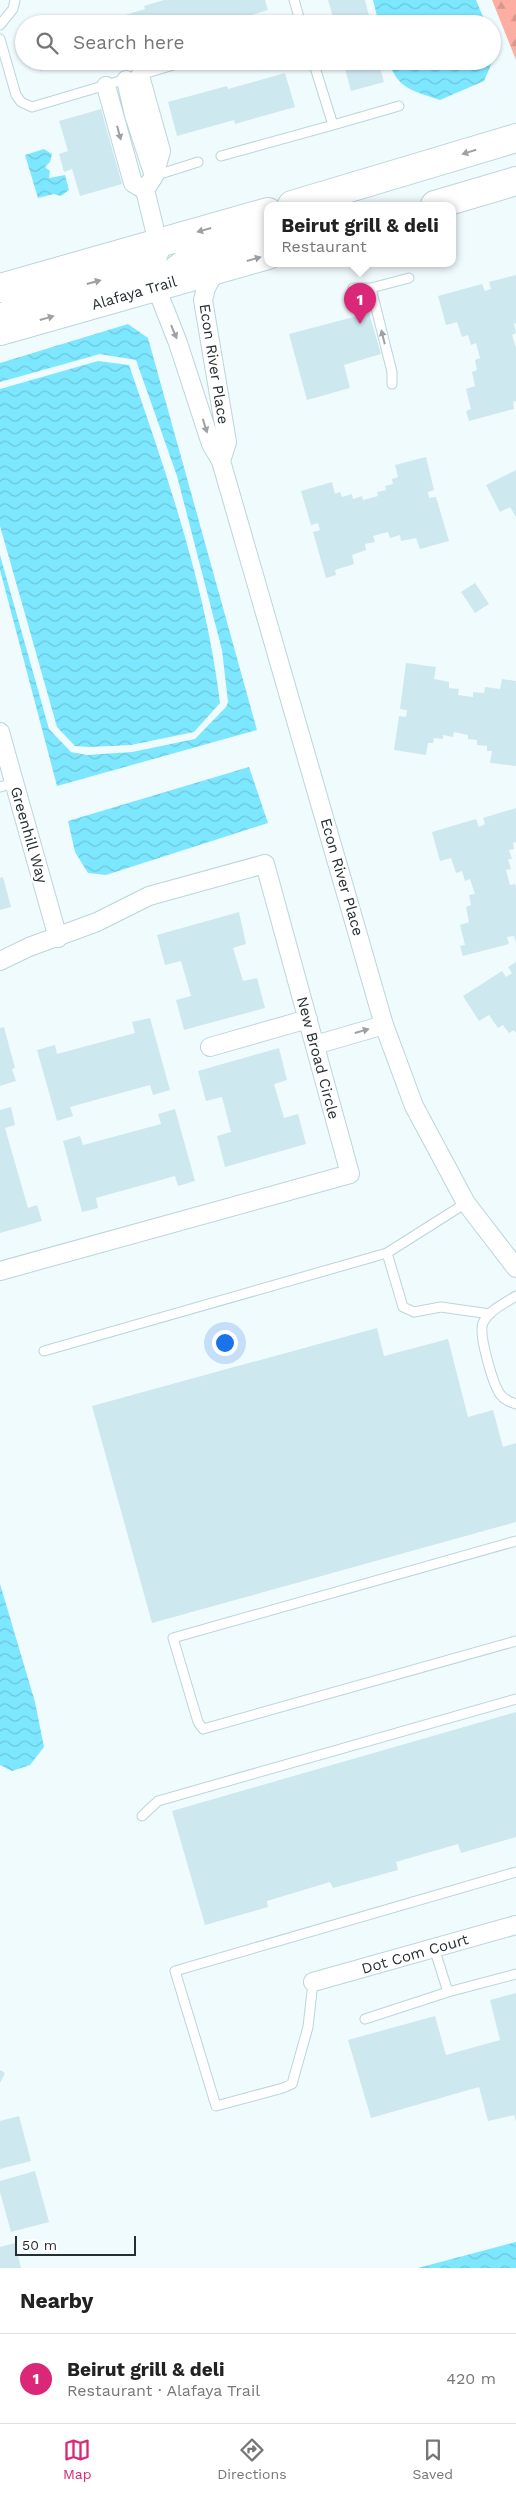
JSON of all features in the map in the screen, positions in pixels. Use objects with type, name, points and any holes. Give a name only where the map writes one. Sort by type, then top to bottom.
[{"type":"main road","points":[[303,202],[516,138]]},
{"type":"main road","points":[[445,202],[516,181]]},
{"type":"main road","points":[[331,202],[357,187]]},
{"type":"main road","points":[[0,288],[264,213]]},
{"type":"main road","points":[[156,287],[195,256],[264,235]]},
{"type":"main road","points":[[0,319],[44,295],[130,272],[145,265],[153,256],[158,243]]},
{"type":"main road","name":"Alafaya Trail","points":[[0,331],[264,256]]},
{"type":"street","points":[[133,78],[134,115],[150,183],[158,243]]},
{"type":"street","points":[[106,86],[133,183],[150,183]]},
{"type":"street","name":"Econ River Place","points":[[216,270],[206,288],[203,300],[227,442],[222,461]]},
{"type":"street","name":"Econ River Place","points":[[156,287],[178,343],[211,444],[222,461],[384,1025],[414,1106],[466,1203],[516,1268]]},
{"type":"street","name":"Greenhill Way","points":[[0,732],[7,785],[58,938]]},
{"type":"street","name":"New Broad Circle","points":[[0,961],[29,946],[58,938],[97,922],[149,896],[265,864],[350,1174],[0,1271]]},
{"type":"street","points":[[210,1046],[308,1018]]},
{"type":"street","points":[[315,1045],[384,1025]]},
{"type":"street","name":"Dot Com Court","points":[[313,1982],[516,1925]]},
{"type":"lane","points":[[0,24],[13,9],[15,0]]},
{"type":"lane","points":[[294,0],[298,15]]},
{"type":"lane","points":[[0,40],[11,83],[16,95],[27,106],[38,106],[158,70]]},
{"type":"lane","points":[[316,70],[333,125]]},
{"type":"lane","points":[[221,156],[399,106]]},
{"type":"lane","points":[[150,183],[198,162]]},
{"type":"lane","points":[[353,288],[371,288],[410,278]]},
{"type":"lane","points":[[371,288],[392,372],[392,384]]},
{"type":"lane","points":[[44,1350],[386,1253],[466,1203]]},
{"type":"lane","points":[[386,1253],[403,1307],[414,1312],[441,1307],[490,1314]]},
{"type":"lane","points":[[516,1296],[490,1314],[483,1324],[482,1335],[494,1382],[505,1400],[516,1404]]},
{"type":"lane","points":[[516,1541],[173,1638],[198,1722],[203,1730],[516,1641]]},
{"type":"lane","points":[[142,1816],[158,1801],[516,1699]]},
{"type":"lane","points":[[313,1982],[308,2027],[292,2084],[216,2106],[175,1971],[516,1872]]},
{"type":"lane","points":[[434,1948],[448,1992]]},
{"type":"lane","points":[[366,2019],[448,1992],[516,1974]]},
{"type":"green space","points":[[492,0],[516,0],[516,60],[501,22],[501,15],[498,15]]},
{"type":"water","points":[[373,0],[476,0],[482,15],[377,15]]},
{"type":"water","points":[[489,70],[484,81],[440,100],[408,88],[402,84],[392,71]]},
{"type":"water","points":[[44,149],[52,154],[50,162],[45,167],[50,171],[49,178],[65,175],[69,190],[61,196],[54,194],[38,198],[25,155]]},
{"type":"water","points":[[128,324],[148,338],[257,730],[57,786],[0,570],[0,555],[49,729],[71,752],[87,755],[132,752],[195,739],[226,707],[228,702],[222,650],[177,476],[136,360],[100,354],[0,382],[0,363]]},
{"type":"water","points":[[98,361],[129,365],[184,532],[205,617],[220,703],[194,732],[131,745],[89,747],[75,746],[57,727],[0,526],[0,389]]},
{"type":"water","points":[[249,767],[268,823],[106,875],[88,873],[75,852],[68,821]]},
{"type":"water","points":[[0,1584],[35,1702],[44,1747],[30,1765],[12,1771],[0,1765]]},
{"type":"water","points":[[516,2242],[516,2268],[418,2268]]},
{"type":"building","points":[[164,0],[265,0],[268,10],[251,15],[125,15],[145,9],[144,6]]},
{"type":"building","points":[[328,0],[365,0],[369,15],[332,15]]},
{"type":"building","points":[[345,70],[381,70],[384,82],[351,91]]},
{"type":"building","points":[[285,73],[295,107],[235,124],[234,120],[177,136],[168,102],[227,86],[228,89]]},
{"type":"building","points":[[101,109],[122,184],[80,196],[72,169],[64,172],[59,154],[68,151],[59,121]]},
{"type":"building","points":[[516,275],[516,323],[514,324],[516,333],[512,335],[516,348],[516,401],[513,402],[514,409],[469,421],[466,411],[471,409],[466,389],[475,386],[472,372],[477,370],[475,360],[480,358],[476,343],[471,345],[468,335],[462,337],[457,322],[446,325],[438,296],[482,284],[485,291],[491,289],[489,282]]},
{"type":"building","points":[[369,313],[381,354],[344,365],[350,388],[307,400],[289,334]]},
{"type":"building","points":[[426,457],[434,490],[428,492],[429,498],[436,497],[449,541],[420,549],[416,538],[401,541],[400,535],[390,538],[388,532],[373,536],[375,542],[365,544],[366,550],[352,555],[354,564],[335,570],[336,575],[326,578],[313,532],[320,530],[318,523],[311,525],[301,491],[332,482],[335,494],[340,492],[342,497],[352,494],[353,499],[362,496],[363,500],[378,496],[377,492],[386,490],[385,486],[393,484],[392,479],[398,477],[395,465]]},
{"type":"building","points":[[516,470],[516,517],[510,507],[500,512],[486,485]]},
{"type":"building","points":[[475,583],[489,604],[475,613],[461,592]]},
{"type":"building","points":[[406,663],[436,667],[434,679],[449,682],[449,688],[459,689],[458,695],[473,697],[473,692],[484,693],[485,687],[500,689],[502,679],[516,681],[516,766],[490,763],[492,751],[487,751],[487,746],[477,745],[477,740],[468,739],[468,735],[454,732],[453,737],[443,735],[443,739],[434,738],[433,743],[428,743],[426,755],[394,750],[399,716],[406,717],[407,710],[400,709]]},
{"type":"building","points":[[516,808],[516,842],[513,843],[514,849],[509,850],[512,859],[508,859],[511,869],[506,870],[510,885],[515,884],[516,887],[516,943],[514,936],[507,937],[509,944],[463,956],[460,946],[465,945],[460,925],[469,922],[466,907],[471,905],[469,895],[475,894],[470,879],[465,881],[462,871],[456,873],[451,858],[440,861],[432,832],[476,819],[479,827],[485,824],[483,818]]},
{"type":"building","points":[[3,877],[11,907],[0,910],[0,878]]},
{"type":"building","points":[[239,912],[246,944],[233,948],[243,981],[257,978],[265,1008],[184,1030],[176,1000],[191,996],[181,961],[165,965],[157,935]]},
{"type":"building","points":[[516,962],[516,1033],[514,1030],[509,1033],[503,1025],[498,1028],[489,1015],[479,1021],[463,996],[502,971],[506,977],[512,973],[508,967]]},
{"type":"building","points":[[150,1018],[170,1090],[153,1095],[150,1085],[70,1107],[73,1116],[57,1121],[37,1050],[55,1045],[57,1054],[135,1033],[132,1022]]},
{"type":"building","points":[[4,1027],[15,1068],[12,1069],[16,1081],[0,1086],[0,1028]]},
{"type":"building","points":[[279,1048],[287,1080],[274,1084],[284,1118],[298,1114],[306,1144],[225,1167],[217,1136],[231,1132],[222,1097],[206,1101],[198,1071]]},
{"type":"building","points":[[11,1107],[15,1125],[5,1128],[28,1208],[37,1205],[42,1221],[0,1233],[0,1110]]},
{"type":"building","points":[[175,1109],[195,1181],[178,1186],[175,1176],[96,1198],[98,1208],[82,1212],[63,1141],[80,1136],[83,1145],[161,1124],[158,1114]]},
{"type":"building","points":[[377,1328],[384,1356],[448,1339],[468,1417],[493,1410],[503,1447],[516,1443],[516,1522],[152,1623],[92,1406]]},
{"type":"building","points":[[516,1712],[516,1837],[461,1853],[458,1844],[396,1862],[398,1870],[333,1888],[330,1882],[267,1901],[268,1907],[205,1925],[172,1811]]},
{"type":"building","points":[[516,1993],[516,2121],[514,2115],[488,2121],[479,2087],[371,2118],[348,2040],[435,2016],[446,2055],[500,2040],[490,2000]]},
{"type":"building","points":[[0,2070],[5,2073],[0,2083]]},
{"type":"building","points":[[19,2116],[31,2161],[0,2169],[0,2121]]},
{"type":"building","points":[[35,2171],[49,2222],[11,2232],[0,2192],[0,2181]]},
{"type":"building","points":[[15,2243],[21,2268],[0,2268],[0,2247]]},
{"type":"place","name":"Beirut grill & deli","points":[[360,324]]}]
